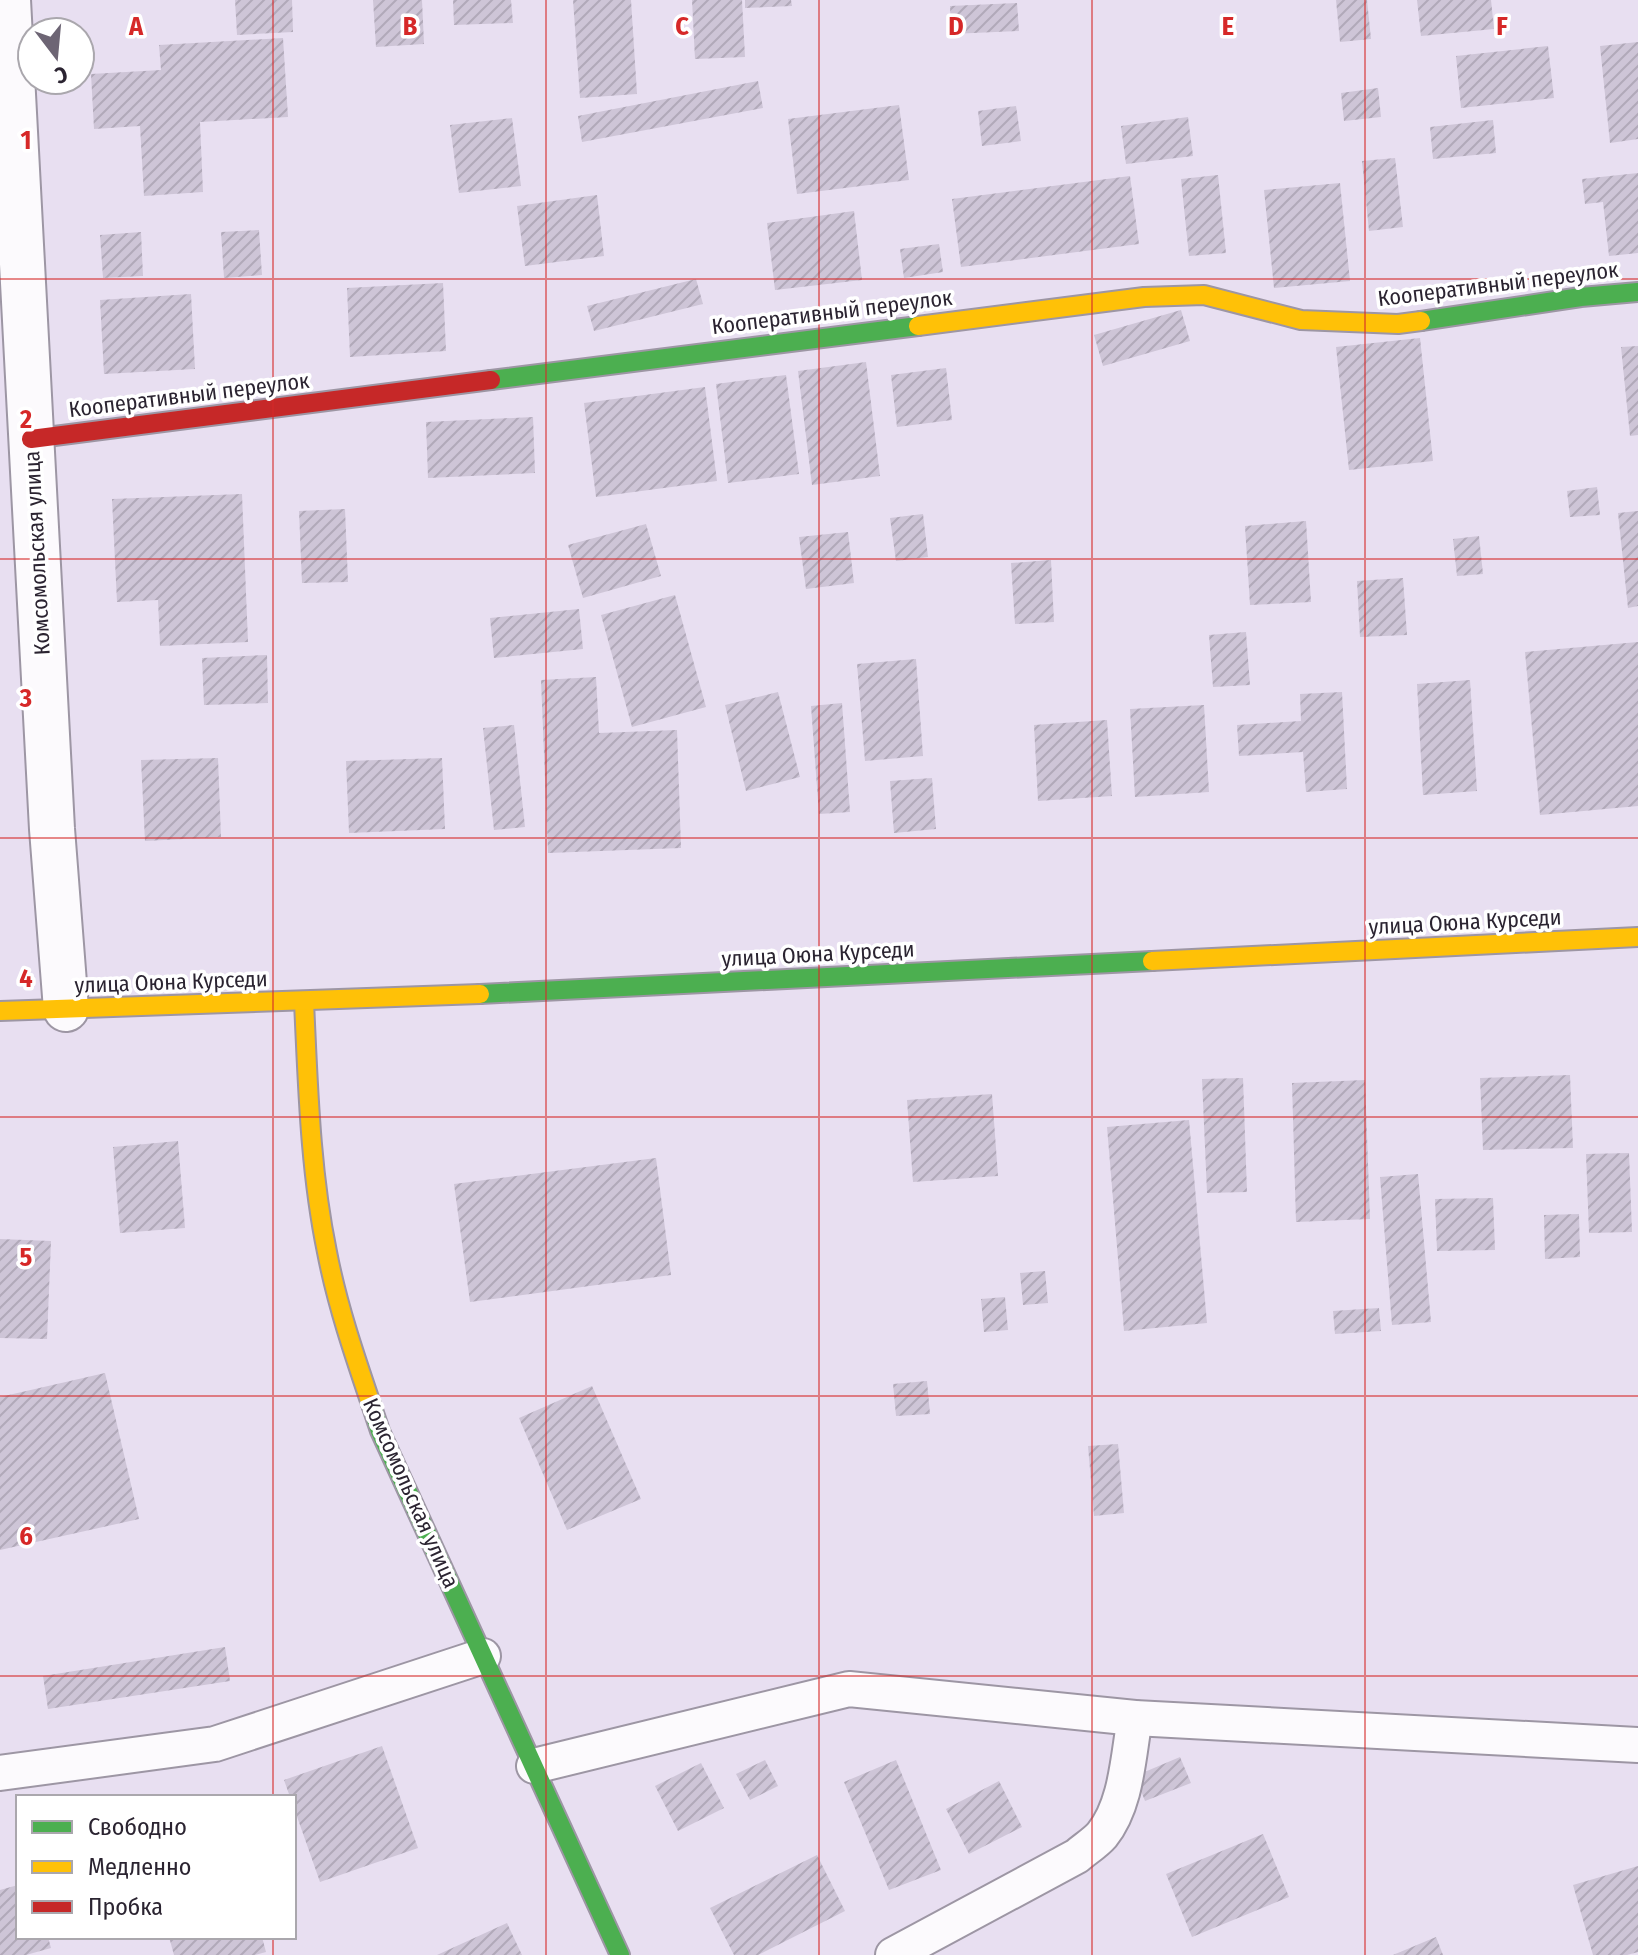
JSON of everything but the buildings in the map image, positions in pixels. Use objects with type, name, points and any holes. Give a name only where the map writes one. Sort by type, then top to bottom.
[{"type":"street","name":"Комсомольская улица","points":[[8,0],[52,829],[66,1009]]},
{"type":"street","name":"Кооперативный переулок","points":[[31,439],[1144,297],[1204,295],[1301,320],[1398,324],[1581,297],[1638,292]]},
{"type":"street","name":"улица Оюна Курседи","points":[[0,1011],[304,1002],[1638,937]]},
{"type":"street","name":"Комсомольская улица","points":[[304,1002],[314,1164],[322,1229],[338,1297],[380,1431],[620,1955]]},
{"type":"lane","points":[[0,1773],[215,1744],[483,1656]]},
{"type":"lane","points":[[534,1766],[849,1689],[1135,1718],[1638,1745]]},
{"type":"lane","points":[[893,1955],[1077,1856],[1100,1837],[1114,1817],[1135,1718]]},
{"type":"traffic: fast","points":[[1421,321],[1581,297],[1638,292]]},
{"type":"traffic: fast","points":[[491,380],[918,326]]},
{"type":"traffic: fast","points":[[480,994],[1152,961]]},
{"type":"traffic: fast","points":[[371,1404],[380,1431],[620,1955]]},
{"type":"traffic: slow","points":[[918,326],[1144,297],[1204,295],[1301,320],[1398,324],[1421,321]]},
{"type":"traffic: slow","points":[[1152,961],[1638,937]]},
{"type":"traffic: slow","points":[[0,1011],[480,994]]},
{"type":"traffic: slow","points":[[304,1002],[311,1127],[321,1221],[341,1310],[371,1404]]},
{"type":"traffic: jam","points":[[31,439],[491,380]]}]
